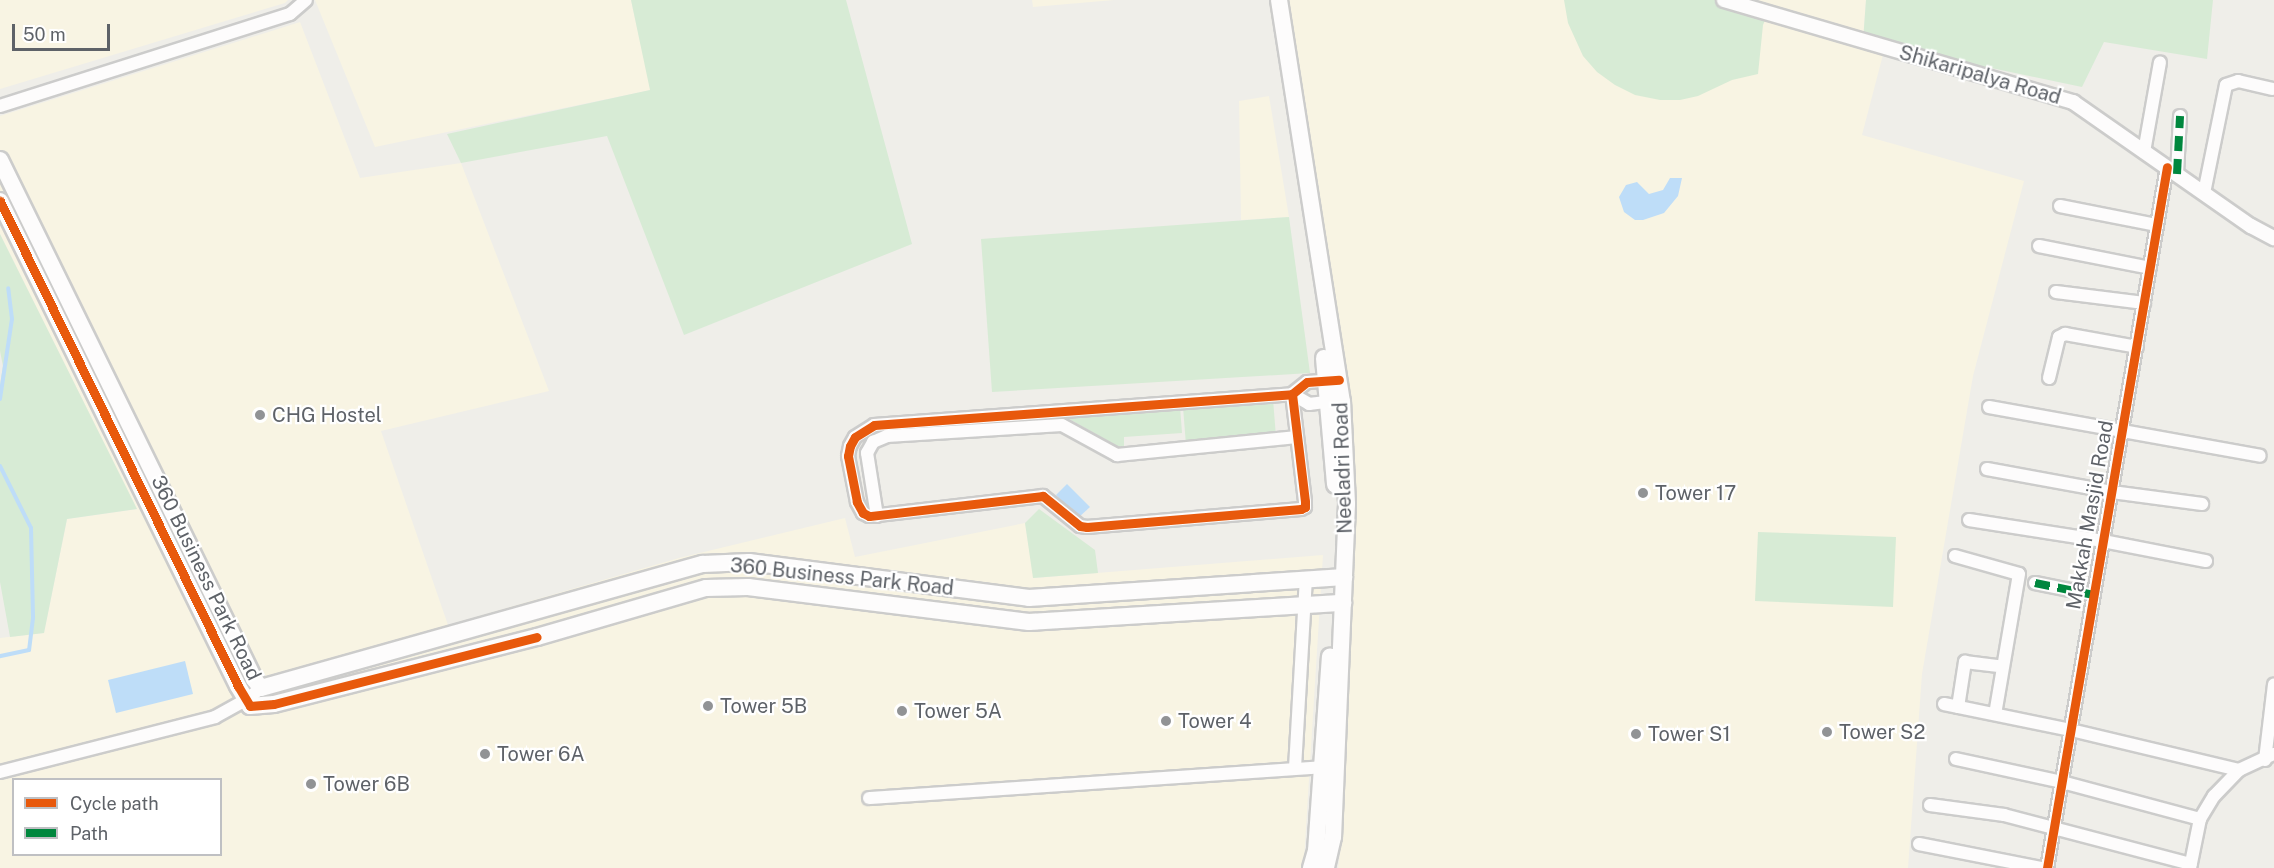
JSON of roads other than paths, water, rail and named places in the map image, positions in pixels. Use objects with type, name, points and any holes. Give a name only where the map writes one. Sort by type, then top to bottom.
[{"type":"main road","name":"Neeladri Road","points":[[1270,0],[1333,380]]},
{"type":"main road","name":"Neeladri Road","points":[[1279,0],[1336,401],[1339,577],[1333,837],[1326,868]]},
{"type":"main road","name":"360 Business Park Road","points":[[0,160],[254,679],[261,688],[703,564],[749,562],[1029,598],[1339,577]]},
{"type":"main road","name":"360 Business Park Road","points":[[0,201],[246,700],[254,706],[274,704],[537,637],[706,588],[748,586],[1029,622],[1338,603]]},
{"type":"main road","name":"Neeladri Road","points":[[1311,868],[1316,851],[1338,603]]},
{"type":"street","points":[[0,106],[290,14],[306,0]]},
{"type":"street","name":"Shikaripalya Road","points":[[1724,0],[2073,102],[2251,226],[2274,238]]},
{"type":"street","points":[[2144,152],[2160,62]]},
{"type":"street","points":[[2204,193],[2226,85],[2238,81],[2272,89]]},
{"type":"street","name":"Makkah Masjid Road","points":[[2047,868],[2157,225],[2172,171],[2180,116]]},
{"type":"street","points":[[2060,206],[2157,225]]},
{"type":"street","points":[[2039,246],[2150,268]]},
{"type":"street","points":[[2056,292],[2144,303]]},
{"type":"street","points":[[2049,378],[2059,337],[2064,334],[2137,347]]},
{"type":"street","points":[[1292,394],[1305,502],[1301,509],[1087,527],[1080,526],[1049,499],[1035,495],[877,516],[863,513],[856,502],[848,456],[855,438],[874,424],[1292,394],[1307,382],[1333,380]]},
{"type":"street","points":[[1292,394],[1309,404],[1336,401]]},
{"type":"street","points":[[1989,407],[2259,456]]},
{"type":"street","points":[[877,516],[867,453],[873,442],[887,436],[1062,425],[1117,455],[1298,437]]},
{"type":"street","points":[[1987,469],[2112,492],[2202,504]]},
{"type":"street","points":[[1969,520],[2103,541],[2206,561]]},
{"type":"street","points":[[1955,556],[2019,574],[1995,714]]},
{"type":"street","points":[[1295,768],[1306,579]]},
{"type":"street","points":[[2035,583],[2094,595]]},
{"type":"street","points":[[1958,707],[1965,662],[2003,667]]},
{"type":"street","points":[[1930,805],[2004,815],[2190,866],[2200,819],[2214,796],[2239,770],[2270,757],[2274,685]]},
{"type":"street","points":[[0,772],[215,717],[246,700],[261,688]]},
{"type":"street","points":[[1944,704],[2071,730],[2239,770]]},
{"type":"street","points":[[1956,759],[2062,782],[2200,819]]},
{"type":"street","points":[[869,798],[1323,767]]},
{"type":"street","points":[[1919,844],[2041,868]]},
{"type":"water","points":[[1670,178],[1682,178],[1678,196],[1664,213],[1643,220],[1635,220],[1624,212],[1619,197],[1626,185],[1637,182],[1649,194],[1663,190]]},
{"type":"water","points":[[1067,484],[1090,507],[1078,518],[1056,495]]},
{"type":"water","points":[[185,661],[193,694],[116,713],[108,680]]},
{"type":"waterway","points":[[0,399],[12,319],[8,288]]},
{"type":"waterway","points":[[0,466],[31,528],[33,618],[29,650],[0,656]]},
{"type":"place","name":"CHG Hostel","points":[[260,415]]},
{"type":"place","name":"Tower 17","points":[[1643,493]]},
{"type":"place","name":"Tower 5B","points":[[708,706]]},
{"type":"place","name":"Tower 5A","points":[[902,711]]},
{"type":"place","name":"Tower 4","points":[[1166,721]]},
{"type":"place","name":"Tower S2","points":[[1827,732]]},
{"type":"place","name":"Tower S1","points":[[1636,734]]},
{"type":"place","name":"Tower 6A","points":[[485,754]]},
{"type":"place","name":"Tower 6B","points":[[311,784]]}]
